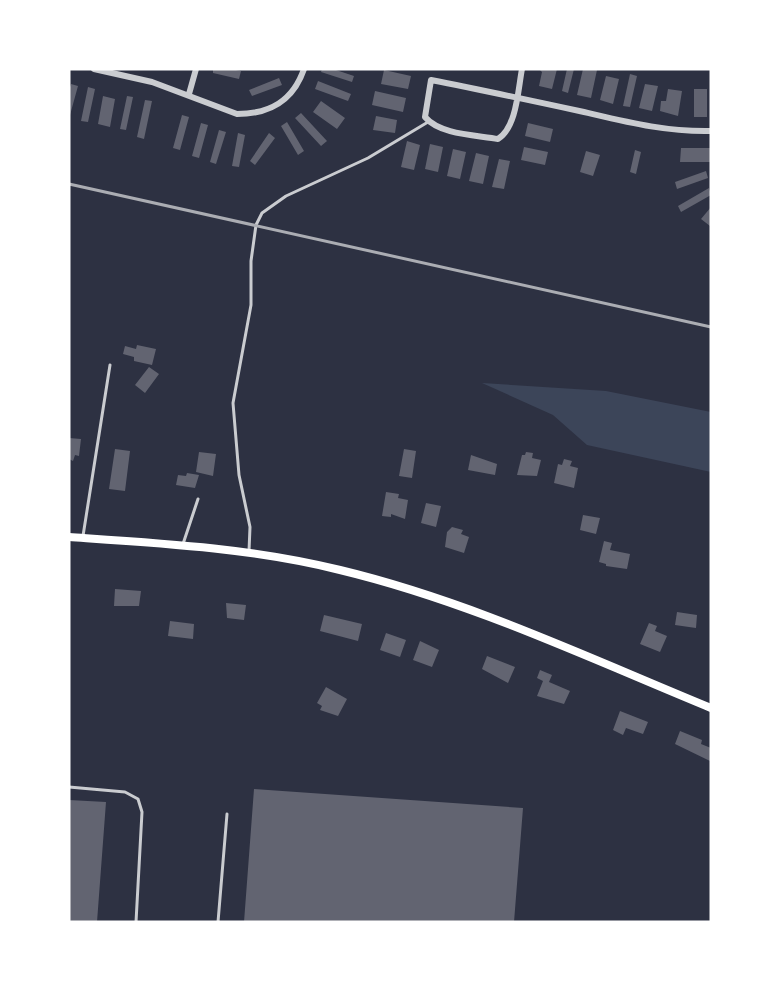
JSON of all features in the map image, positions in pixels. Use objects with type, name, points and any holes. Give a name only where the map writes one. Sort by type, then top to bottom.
[{"type":"main road","points":[[69,537],[249,553],[339,570],[465,608],[711,708]]},
{"type":"street","points":[[94,69],[152,82],[189,94],[237,114],[261,113],[280,105],[289,96],[304,69]]},
{"type":"street","points":[[189,94],[196,69]]},
{"type":"street","points":[[522,69],[516,97],[508,131],[498,139],[444,128],[429,122],[424,111],[431,80],[516,97],[637,125],[680,132],[711,131]]},
{"type":"lane","points":[[249,553],[249,527],[238,475],[233,403],[251,305],[252,244],[256,225],[262,213],[286,196],[368,158],[429,122]]},
{"type":"lane","points":[[83,538],[110,365]]},
{"type":"lane","points":[[182,546],[198,499]]},
{"type":"lane","points":[[69,787],[125,792],[138,799],[142,812],[136,922]]},
{"type":"lane","points":[[219,922],[227,814]]},
{"type":"shaded area","points":[[482,383],[606,391],[711,412],[711,472],[587,445],[553,415]]},
{"type":"building","points":[[213,69],[241,71],[239,79],[213,73]]},
{"type":"building","points":[[322,69],[333,69],[354,76],[352,82],[321,72]]},
{"type":"building","points":[[539,69],[557,69],[552,89],[539,86],[542,72]]},
{"type":"building","points":[[567,69],[574,69],[568,93],[562,91]]},
{"type":"building","points":[[583,69],[597,70],[591,98],[577,95]]},
{"type":"building","points":[[384,70],[411,76],[408,89],[381,84]]},
{"type":"building","points":[[630,74],[637,76],[630,107],[623,106]]},
{"type":"building","points":[[606,76],[619,79],[613,104],[600,100]]},
{"type":"building","points":[[279,78],[282,85],[252,96],[249,90]]},
{"type":"building","points":[[318,81],[351,94],[348,101],[315,89]]},
{"type":"building","points":[[71,84],[78,86],[70,115],[69,90]]},
{"type":"building","points":[[645,84],[658,86],[652,111],[639,108]]},
{"type":"building","points":[[88,87],[95,89],[88,122],[81,121]]},
{"type":"building","points":[[668,89],[682,91],[678,116],[660,111],[661,101],[666,101]]},
{"type":"building","points":[[694,89],[707,89],[707,117],[694,117]]},
{"type":"building","points":[[375,91],[406,98],[403,112],[372,105]]},
{"type":"building","points":[[103,96],[115,99],[110,127],[98,124]]},
{"type":"building","points":[[127,96],[133,97],[126,130],[120,129]]},
{"type":"building","points":[[145,100],[152,101],[144,139],[137,137]]},
{"type":"building","points":[[321,101],[345,118],[337,129],[313,112]]},
{"type":"building","points":[[301,113],[327,141],[321,146],[295,118]]},
{"type":"building","points":[[182,115],[189,117],[180,150],[173,148]]},
{"type":"building","points":[[376,116],[397,120],[395,133],[373,130]]},
{"type":"building","points":[[287,122],[304,151],[298,155],[281,126]]},
{"type":"building","points":[[201,123],[208,125],[199,158],[192,156]]},
{"type":"building","points":[[528,123],[553,129],[550,142],[525,136]]},
{"type":"building","points":[[219,130],[226,132],[216,164],[210,162]]},
{"type":"building","points":[[238,133],[245,135],[239,167],[232,166]]},
{"type":"building","points":[[269,133],[275,138],[255,165],[250,161]]},
{"type":"building","points":[[407,141],[420,145],[414,170],[401,167]]},
{"type":"building","points":[[430,144],[443,147],[438,172],[425,169]]},
{"type":"building","points":[[524,147],[548,152],[545,165],[521,160]]},
{"type":"building","points":[[681,148],[710,148],[710,162],[680,162]]},
{"type":"building","points":[[453,149],[466,152],[460,179],[447,176]]},
{"type":"building","points":[[635,150],[641,152],[636,174],[630,172]]},
{"type":"building","points":[[586,151],[600,155],[593,176],[580,172]]},
{"type":"building","points":[[476,153],[489,156],[483,184],[469,181]]},
{"type":"building","points":[[499,159],[510,161],[504,189],[492,187]]},
{"type":"building","points":[[706,171],[708,178],[677,189],[675,182]]},
{"type":"building","points":[[709,188],[711,195],[681,212],[678,206]]},
{"type":"building","points":[[711,207],[711,225],[710,226],[701,219]]},
{"type":"building","points":[[137,345],[156,349],[152,365],[134,361],[134,357],[123,354],[125,346],[136,349]]},
{"type":"building","points":[[149,367],[159,374],[145,393],[135,385]]},
{"type":"building","points":[[69,438],[81,439],[79,456],[75,455],[73,461],[69,459]]},
{"type":"building","points":[[115,449],[130,451],[125,491],[109,489]]},
{"type":"building","points":[[404,449],[416,451],[412,478],[399,476]]},
{"type":"building","points":[[199,452],[216,454],[213,476],[196,472]]},
{"type":"building","points":[[526,452],[533,453],[532,458],[541,460],[537,476],[517,475],[522,455]]},
{"type":"building","points":[[471,455],[497,464],[495,475],[468,470]]},
{"type":"building","points":[[564,459],[572,461],[570,466],[578,468],[574,488],[554,483],[558,464],[562,465]]},
{"type":"building","points":[[187,473],[199,475],[195,488],[176,485],[178,475],[186,476]]},
{"type":"building","points":[[386,492],[399,494],[398,498],[408,500],[405,519],[391,514],[391,517],[382,516]]},
{"type":"building","points":[[426,503],[441,506],[436,527],[421,523]]},
{"type":"building","points":[[583,515],[600,518],[596,534],[580,530]]},
{"type":"building","points":[[452,527],[463,530],[461,534],[469,537],[464,553],[445,547],[447,532]]},
{"type":"building","points":[[604,541],[612,543],[610,550],[630,554],[627,569],[606,566],[599,562]]},
{"type":"building","points":[[115,589],[141,591],[139,606],[114,606]]},
{"type":"building","points":[[226,603],[246,605],[244,620],[227,618]]},
{"type":"building","points":[[677,612],[697,615],[696,628],[675,625]]},
{"type":"building","points":[[324,615],[362,624],[358,641],[320,631]]},
{"type":"building","points":[[170,621],[194,624],[193,639],[168,636]]},
{"type":"building","points":[[649,623],[657,626],[655,631],[667,636],[660,652],[640,644]]},
{"type":"building","points":[[386,633],[406,640],[400,657],[380,650]]},
{"type":"building","points":[[420,641],[439,650],[432,667],[413,660]]},
{"type":"building","points":[[487,656],[515,667],[508,683],[482,669]]},
{"type":"building","points":[[540,670],[552,675],[549,682],[570,691],[564,704],[537,696],[543,681],[537,678]]},
{"type":"building","points":[[326,687],[347,699],[338,716],[320,710],[322,706],[317,703]]},
{"type":"building","points":[[620,711],[648,722],[643,734],[626,728],[623,735],[613,730]]},
{"type":"building","points":[[680,731],[702,740],[701,744],[711,748],[710,761],[675,744]]},
{"type":"building","points":[[254,789],[523,808],[514,922],[244,922]]},
{"type":"building","points":[[69,800],[106,802],[97,922],[69,922]]},
{"type":"railway","points":[[69,184],[711,327]]}]
